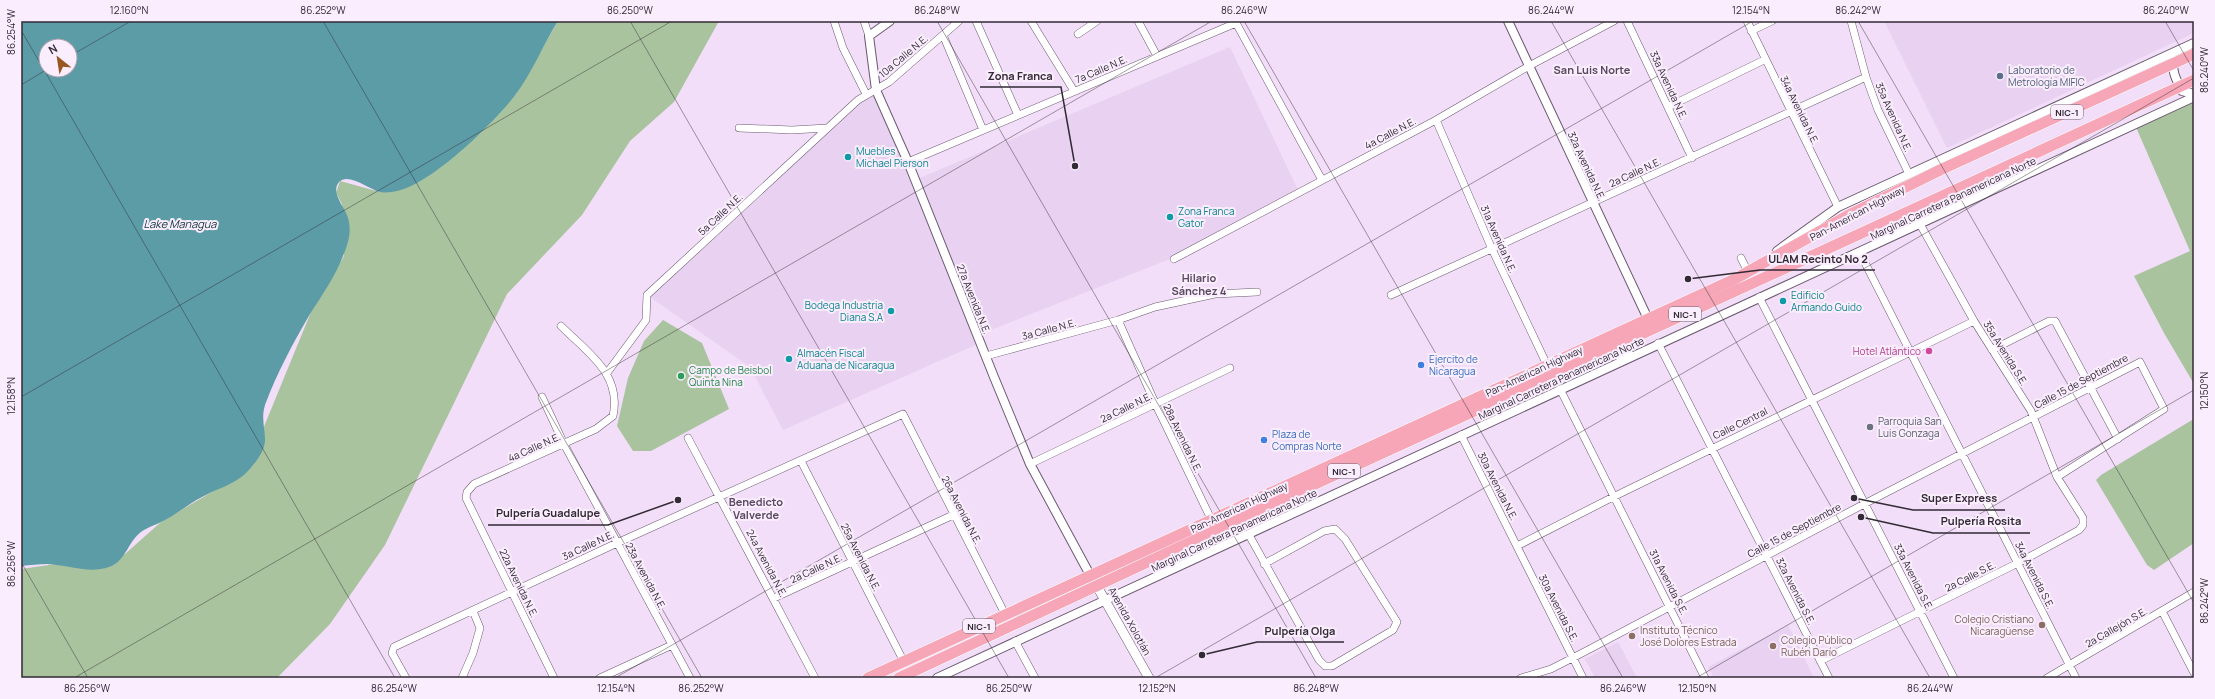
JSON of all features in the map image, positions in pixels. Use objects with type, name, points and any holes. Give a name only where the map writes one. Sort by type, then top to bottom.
[{"type":"highway","name":"Pan-American Highway","points":[[868,678],[1748,272],[1847,216],[1940,170],[2194,54]]},
{"type":"highway","name":"Pan-American Highway","points":[[899,678],[1590,357],[2194,80]]},
{"type":"main road","name":"Avenida Xolotlán","points":[[1090,575],[1098,586],[1149,678]]},
{"type":"street","points":[[834,21],[843,48],[866,94]]},
{"type":"street","name":"27a Avenida N.E.","points":[[864,21],[870,36],[876,90],[908,162],[1030,464],[1090,575]]},
{"type":"street","points":[[870,36],[890,21]]},
{"type":"street","name":"10a Calle N.E.","points":[[876,90],[889,82],[959,21]]},
{"type":"street","points":[[976,21],[1018,115]]},
{"type":"street","points":[[1031,21],[1074,91]]},
{"type":"street","points":[[1078,34],[1097,21]]},
{"type":"street","points":[[1138,21],[1157,56]]},
{"type":"street","name":"32a Avenida N.E.","points":[[1508,21],[1648,319]]},
{"type":"street","name":"4a Calle N.E.","points":[[1174,259],[1436,120],[1529,66],[1614,21]]},
{"type":"street","name":"33a Avenida N.E.","points":[[1627,21],[1692,158]]},
{"type":"street","name":"34a Avenida N.E.","points":[[1746,21],[1838,207]]},
{"type":"street","points":[[1751,31],[1772,21]]},
{"type":"street","name":"35a Avenida N.E.","points":[[1851,21],[1866,77],[1878,110],[1909,174]]},
{"type":"street","points":[[1235,22],[1322,180]]},
{"type":"street","name":"7a Calle N.E.","points":[[908,162],[1235,22]]},
{"type":"street","points":[[943,35],[983,130]]},
{"type":"street","points":[[1838,207],[2194,42]]},
{"type":"street","points":[[2174,107],[2180,99],[2182,91],[2174,75],[2173,65],[2180,49]]},
{"type":"street","points":[[1668,107],[1764,60]]},
{"type":"street","name":"2a Calle N.E.","points":[[1391,295],[1866,77]]},
{"type":"street","name":"5a Calle N.E.","points":[[607,373],[646,320],[647,295],[827,128],[866,94],[876,90]]},
{"type":"street","points":[[2182,91],[2194,94]]},
{"type":"street","name":"Marginal Carretera Panamericana Norte","points":[[936,678],[1249,535],[1636,353],[1860,253],[2194,97]]},
{"type":"street","name":"31a Avenida N.E.","points":[[1436,120],[1492,249],[1547,365]]},
{"type":"street","points":[[739,128],[792,130],[827,128]]},
{"type":"street","name":"NIC-1","points":[[1748,272],[1819,219],[1838,207]]},
{"type":"street","points":[[1920,224],[1974,321]]},
{"type":"street","points":[[1860,253],[1911,352]]},
{"type":"street","points":[[1741,258],[1748,272]]},
{"type":"street","name":"3a Calle N.E.","points":[[986,356],[1118,320],[1155,307],[1215,294],[1257,292]]},
{"type":"street","points":[[1759,297],[1812,399]]},
{"type":"street","name":"28a Avenida N.E.","points":[[1118,320],[1155,404],[1211,520]]},
{"type":"street","name":"35a Avenida S.E.","points":[[1974,321],[2034,418],[2057,477],[2083,518],[2083,525]]},
{"type":"street","name":"Calle Central","points":[[1517,546],[1613,496],[1974,321]]},
{"type":"street","points":[[1992,350],[2049,321],[2055,321],[2118,439],[2057,477]]},
{"type":"street","points":[[561,326],[607,373]]},
{"type":"street","points":[[1658,343],[1711,449]]},
{"type":"street","name":"34a Avenida S.E.","points":[[1911,352],[2076,678]]},
{"type":"street","points":[[1590,357],[1636,353]]},
{"type":"street","name":"Calle 15 de Septiembre","points":[[1521,678],[1551,669],[1573,658],[1962,453],[2034,418],[2138,362],[2142,363],[2164,409],[2118,439]]},
{"type":"street","name":"2a Calle N.E.","points":[[1030,464],[1230,368]]},
{"type":"street","name":"4a Calle N.E.","points":[[466,498],[467,492],[474,484],[596,429],[613,416],[615,394],[607,373]]},
{"type":"street","points":[[1560,389],[1613,496]]},
{"type":"street","name":"23a Avenida N.E.","points":[[542,397],[564,444],[690,678]]},
{"type":"street","name":"33a Avenida S.E.","points":[[1812,399],[1954,678]]},
{"type":"street","name":"3a Calle N.E.","points":[[406,678],[392,653],[394,647],[617,543],[902,414]]},
{"type":"street","name":"26a Avenida N.E.","points":[[902,414],[1004,614]]},
{"type":"street","name":"30a Avenida N.E.","points":[[1461,435],[1517,546]]},
{"type":"street","name":"24a Avenida N.E.","points":[[688,438],[815,678]]},
{"type":"street","name":"32a Avenida S.E.","points":[[1711,449],[1829,678]]},
{"type":"street","name":"25a Avenida N.E.","points":[[801,461],[904,662]]},
{"type":"street","name":"31a Avenida S.E.","points":[[1613,496],[1705,678]]},
{"type":"street","name":"22a Avenida N.E.","points":[[466,498],[554,678]]},
{"type":"street","name":"2a Calle N.E.","points":[[774,598],[953,515]]},
{"type":"street","name":"2a Calle S.E.","points":[[1820,661],[2018,563],[2079,530],[2083,525]]},
{"type":"street","points":[[1249,535],[1264,564],[1319,660],[1325,666],[1332,666],[1393,630],[1397,622],[1344,539],[1335,529],[1324,531],[1264,564]]},
{"type":"street","name":"30a Avenida S.E.","points":[[1517,546],[1583,678]]},
{"type":"street","name":"2a Callejón S.E.","points":[[2047,678],[2194,592]]},
{"type":"street","points":[[462,678],[473,653],[480,628],[473,611]]},
{"type":"street","points":[[2162,611],[2194,673]]},
{"type":"street","points":[[1015,641],[1035,678]]},
{"type":"street","points":[[600,678],[672,645]]},
{"type":"shaded area","points":[[558,21],[719,21],[674,102],[630,141],[582,215],[507,294],[385,545],[330,624],[277,678],[21,678],[21,569],[125,554],[161,522],[217,489],[253,464],[263,429],[311,312],[344,256],[342,204],[336,193],[340,181],[380,192],[516,94]]},
{"type":"shaded area","points":[[1884,21],[2194,21],[2194,33],[1947,148]]},
{"type":"shaded area","points":[[1230,47],[1299,192],[1190,251],[978,335],[980,343],[783,430],[750,367],[650,297],[866,94],[876,90],[915,180]]},
{"type":"shaded area","points":[[2194,97],[2194,384],[2164,333],[2134,276],[2190,251],[2135,125]]},
{"type":"shaded area","points":[[663,320],[702,343],[729,409],[651,451],[633,451],[617,426],[628,378],[644,341]]},
{"type":"shaded area","points":[[2192,420],[2194,423],[2194,543],[2154,570],[2147,565],[2096,480],[2101,475]]},
{"type":"shaded area","name":"Colegio Público Rubén Darío","points":[[1788,625],[1814,678],[1714,678],[1708,667]]},
{"type":"shaded area","points":[[1618,642],[1637,678],[1595,678],[1585,659]]},
{"type":"water","name":"Lake Managua","points":[[21,21],[558,21],[528,76],[516,94],[478,135],[444,165],[411,186],[393,192],[380,192],[359,182],[348,179],[343,179],[339,182],[336,191],[348,218],[349,238],[340,264],[297,336],[275,381],[264,410],[263,419],[265,440],[263,449],[255,463],[245,474],[230,484],[198,499],[169,518],[144,530],[134,539],[120,560],[109,567],[94,570],[38,564],[21,566]]},
{"type":"place","name":"Laboratorio de Metrología MIFIC","points":[[2000,76]]},
{"type":"place","name":"Muebles Michael Pierson","points":[[848,157]]},
{"type":"place","name":"Zona Franca","points":[[1075,166]]},
{"type":"place","name":"Zona Franca Gator","points":[[1170,217]]},
{"type":"place","name":"ULAM Recinto No 2","points":[[1688,279]]},
{"type":"place","name":"Edificio Armando Guido","points":[[1783,301]]},
{"type":"place","name":"Bodega Industria Diana S.A","points":[[891,311]]},
{"type":"place","name":"Hotel Atlántico","points":[[1929,351]]},
{"type":"place","name":"Almacén Fiscal Aduana de Nicaragua","points":[[789,359]]},
{"type":"place","name":"Ejercito de Nicaragua","points":[[1421,365]]},
{"type":"place","name":"Campo de Beisbol Quinta Nina","points":[[681,376]]},
{"type":"place","name":"Parroquia San Luis Gonzaga","points":[[1870,427]]},
{"type":"place","name":"Plaza de Compras Norte","points":[[1264,440]]},
{"type":"place","name":"Super Express","points":[[1854,498]]},
{"type":"place","name":"Pulpería Guadalupe","points":[[678,500]]},
{"type":"place","name":"Pulpería Rosita","points":[[1861,517]]},
{"type":"place","name":"Colegio Cristiano Nicaragüense","points":[[2042,625]]},
{"type":"place","name":"Instituto Técnico José Dolores Estrada","points":[[1632,636]]},
{"type":"place","name":"Colegio Público Rubén Darío","points":[[1773,646]]},
{"type":"place","name":"Pulpería Olga","points":[[1202,655]]},
{"type":"district","name":"San Luis Norte","points":[[1592,69]]},
{"type":"district","name":"Hilario Sánchez 4","points":[[1199,283]]},
{"type":"district","name":"Benedicto Valverde","points":[[756,507]]}]
